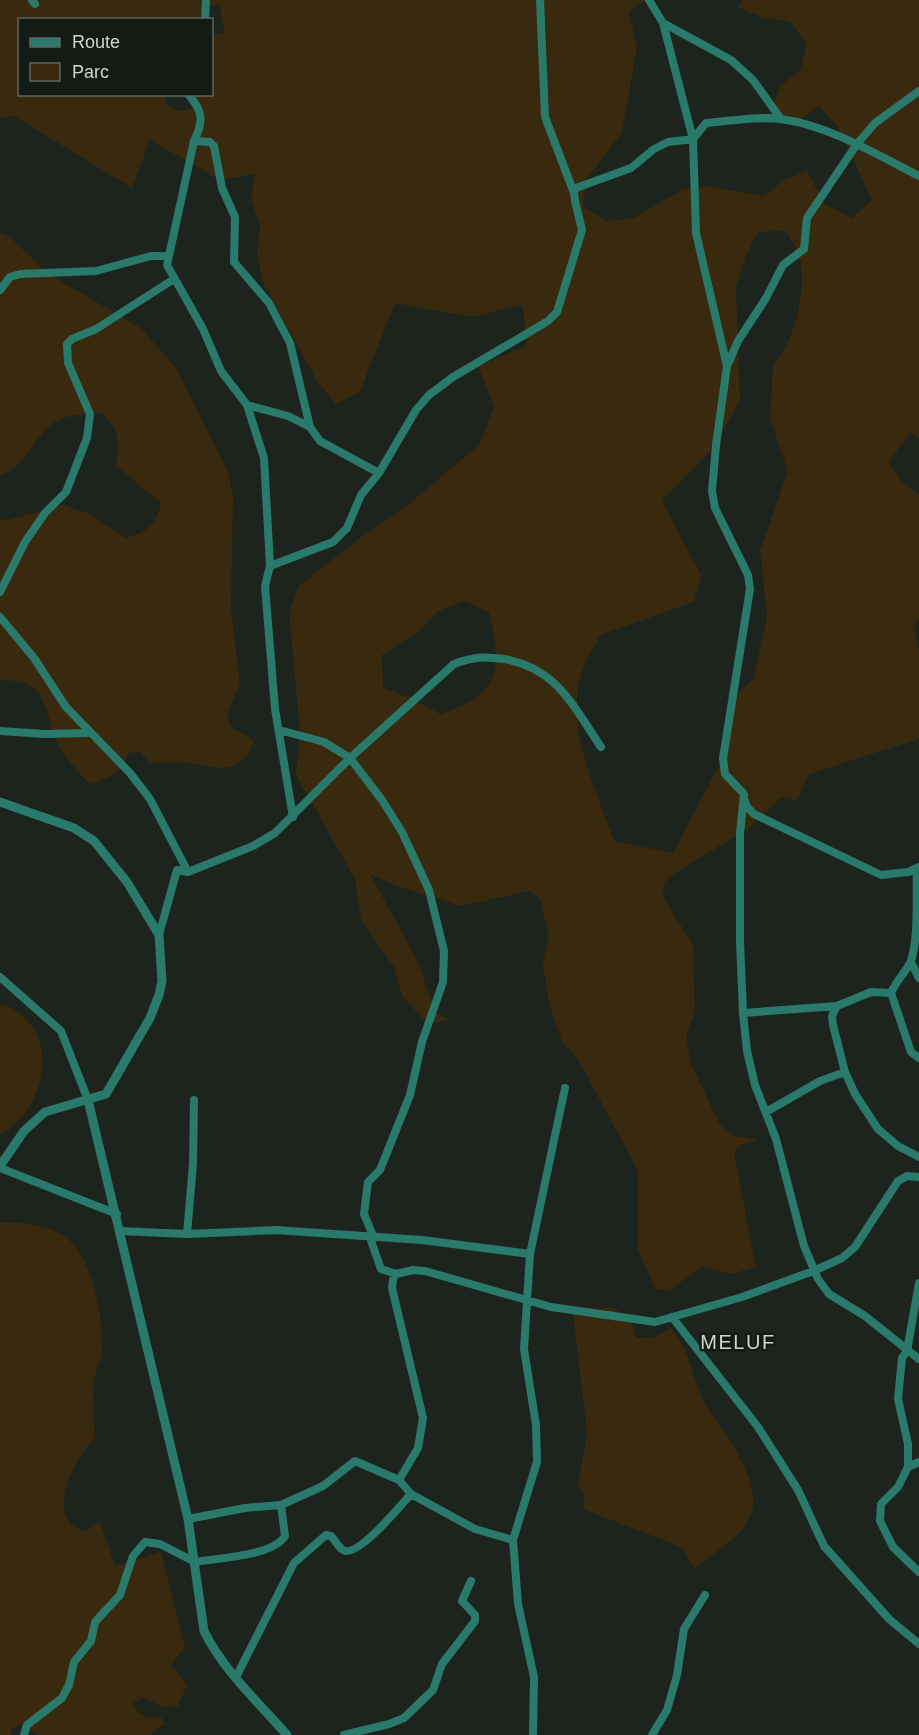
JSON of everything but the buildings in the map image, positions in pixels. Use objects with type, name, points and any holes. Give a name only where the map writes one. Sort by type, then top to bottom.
[{"type":"street","points":[[205,18],[206,0]]},
{"type":"street","points":[[270,566],[333,542],[342,536],[361,495],[380,473],[417,410],[429,395],[453,377],[548,321],[556,312],[582,230],[574,193],[545,117],[540,0]]},
{"type":"street","points":[[649,0],[663,22],[672,49],[693,139],[696,233],[727,366]]},
{"type":"street","points":[[663,22],[731,60],[753,80],[781,119]]},
{"type":"street","points":[[672,49],[677,30]]},
{"type":"street","points":[[919,92],[875,123],[857,144],[816,208],[807,218],[804,249],[783,265],[766,298],[738,341],[727,366],[712,490],[722,525],[748,575],[750,589],[723,758],[725,774],[744,794],[747,807],[754,814],[882,875],[890,876],[918,868],[917,930],[911,962],[900,975],[891,993],[911,1052],[919,1059]]},
{"type":"street","points":[[190,96],[199,107],[202,116],[201,127],[194,141],[167,265],[202,329],[221,371],[247,405],[264,458],[270,566],[265,586],[275,709],[293,817]]},
{"type":"street","points":[[574,193],[584,184],[630,168],[654,149],[668,142],[693,139],[706,123],[781,119],[857,144],[919,176]]},
{"type":"street","points":[[194,141],[210,142],[214,146],[222,188],[235,217],[234,262],[269,303],[290,343],[310,428],[320,441],[380,473]]},
{"type":"street","points":[[0,290],[10,277],[20,273],[96,271],[151,256],[168,256]]},
{"type":"street","points":[[0,592],[25,542],[45,513],[66,492],[87,438],[90,414],[68,363],[67,344],[72,339],[96,329],[174,279]]},
{"type":"street","points":[[247,405],[275,411],[310,428]]},
{"type":"street","points":[[0,617],[34,658],[66,707],[130,773],[150,799],[188,872]]},
{"type":"street","points":[[117,1214],[0,1167],[36,1118],[53,1108],[106,1094],[150,1018],[162,981],[159,935],[177,870],[188,872],[259,843],[293,817],[350,758],[444,672],[454,664],[474,656],[526,663],[541,670],[563,692],[601,747]]},
{"type":"street","points":[[0,730],[35,734],[89,733]]},
{"type":"street","points":[[279,730],[324,742],[350,758],[382,800],[419,866],[429,890],[444,951],[443,982],[422,1042],[410,1095],[380,1170],[368,1182],[364,1214],[381,1269],[394,1273],[425,1271],[551,1307],[647,1323],[742,1297],[842,1258],[855,1247],[898,1182],[907,1176],[919,1176]]},
{"type":"street","points":[[744,794],[740,834],[743,1013],[750,1062],[776,1139],[804,1246],[818,1279],[829,1294],[865,1316],[919,1359]]},
{"type":"street","points":[[0,802],[74,828],[94,841],[127,882],[159,935]]},
{"type":"street","points":[[911,962],[919,978]]},
{"type":"street","points":[[0,977],[62,1031],[88,1100],[122,1231],[188,1519],[200,1619],[204,1631],[210,1644],[236,1677],[287,1735]]},
{"type":"street","points":[[743,1013],[837,1006],[871,992],[891,993]]},
{"type":"street","points":[[837,1006],[831,1019],[845,1072],[878,1129],[898,1146],[919,1158]]},
{"type":"street","points":[[766,1112],[820,1081],[845,1072]]},
{"type":"street","points":[[533,1735],[534,1677],[518,1604],[513,1540],[537,1462],[536,1425],[524,1349],[530,1254],[565,1088]]},
{"type":"street","points":[[187,1234],[194,1164],[194,1100]]},
{"type":"street","points":[[122,1231],[187,1234],[276,1230],[422,1240],[530,1254]]},
{"type":"street","points":[[394,1273],[392,1288],[423,1418],[418,1448],[399,1480]]},
{"type":"street","points":[[919,1283],[908,1351],[902,1358],[898,1399],[908,1444],[908,1467],[898,1487],[881,1504],[880,1521],[893,1547],[919,1572]]},
{"type":"street","points":[[672,1317],[758,1427],[798,1490],[824,1546],[889,1619],[919,1644]]},
{"type":"street","points":[[188,1519],[245,1508],[281,1505],[323,1486],[356,1461],[399,1480],[411,1494],[476,1529],[513,1540]]},
{"type":"street","points":[[908,1467],[919,1462]]},
{"type":"street","points":[[236,1677],[286,1578],[302,1555],[326,1535],[331,1536],[343,1550],[348,1552],[361,1547],[411,1494]]},
{"type":"street","points":[[24,1735],[27,1725],[62,1698],[69,1685],[74,1662],[91,1641],[95,1622],[120,1595],[133,1556],[145,1542],[160,1544],[194,1561],[252,1552],[279,1544],[285,1536],[281,1505]]},
{"type":"street","points":[[344,1735],[399,1721],[433,1690],[442,1664],[475,1621],[475,1615],[462,1601],[471,1581]]},
{"type":"street","points":[[652,1735],[667,1710],[677,1675],[684,1629],[705,1595]]},
{"type":"green space","points":[[0,0],[645,0],[629,12],[637,47],[622,132],[586,180],[583,207],[608,221],[634,218],[681,190],[708,186],[764,196],[784,180],[807,171],[825,204],[852,218],[872,200],[838,127],[819,106],[796,123],[769,118],[780,86],[801,70],[806,44],[790,21],[763,18],[738,7],[743,0],[919,0],[919,438],[910,432],[889,462],[901,481],[919,495],[919,619],[914,625],[919,650],[919,739],[809,774],[797,801],[782,797],[749,828],[675,873],[664,883],[663,897],[693,945],[695,1010],[686,1037],[691,1064],[720,1125],[733,1136],[759,1140],[740,1145],[734,1152],[756,1267],[731,1274],[702,1267],[668,1291],[655,1288],[638,1250],[638,1171],[579,1061],[562,1041],[549,1004],[543,963],[549,937],[540,899],[529,891],[461,906],[394,885],[370,874],[417,960],[436,1013],[449,1019],[437,1023],[423,1019],[402,996],[394,967],[361,920],[355,879],[296,775],[300,733],[289,614],[298,587],[361,537],[408,505],[480,444],[494,407],[478,366],[526,346],[523,305],[471,317],[395,303],[360,392],[336,404],[317,381],[262,281],[257,253],[260,225],[251,199],[255,174],[220,180],[150,140],[132,188],[14,116],[0,118]],"holes":[[[786,231],[798,253],[802,283],[798,313],[788,342],[773,364],[770,419],[788,471],[760,551],[767,617],[753,679],[734,697],[723,758],[673,853],[614,841],[591,778],[579,734],[578,690],[583,669],[600,635],[694,602],[701,575],[662,501],[716,445],[740,399],[736,286],[745,258],[758,232]],[[464,601],[489,613],[496,650],[492,678],[486,689],[460,707],[440,714],[411,698],[383,688],[382,655],[418,632],[438,611]]]},
{"type":"green space","points":[[0,233],[10,237],[47,273],[141,328],[176,368],[228,471],[233,497],[231,609],[240,685],[227,713],[231,727],[254,741],[248,754],[241,762],[233,766],[223,768],[179,762],[150,763],[141,752],[128,753],[123,765],[113,774],[89,784],[60,748],[43,700],[37,692],[29,685],[17,681],[0,680],[0,519],[8,520],[62,505],[88,513],[126,538],[150,527],[161,503],[116,466],[116,432],[103,413],[71,416],[52,424],[18,465],[0,475]]},
{"type":"green space","points":[[0,1005],[10,1007],[19,1013],[35,1030],[41,1046],[42,1063],[40,1080],[26,1112],[14,1125],[0,1134]]},
{"type":"green space","points":[[0,1222],[33,1225],[63,1235],[82,1257],[94,1288],[102,1336],[101,1358],[93,1389],[95,1437],[71,1473],[64,1502],[65,1515],[72,1525],[85,1531],[100,1521],[115,1566],[161,1552],[185,1647],[171,1665],[187,1685],[178,1706],[164,1708],[143,1697],[133,1703],[138,1712],[148,1718],[161,1717],[164,1724],[150,1735],[38,1735],[21,1724],[11,1729],[11,1735],[0,1735]]},
{"type":"green space","points":[[572,1304],[576,1307],[612,1308],[629,1316],[636,1338],[652,1338],[671,1328],[683,1346],[706,1406],[727,1436],[743,1465],[751,1485],[753,1501],[751,1515],[743,1528],[731,1540],[694,1569],[684,1550],[676,1545],[583,1509],[584,1495],[578,1484],[587,1434]]},
{"type":"district","name":"MELUF","points":[[738,1342]]}]
